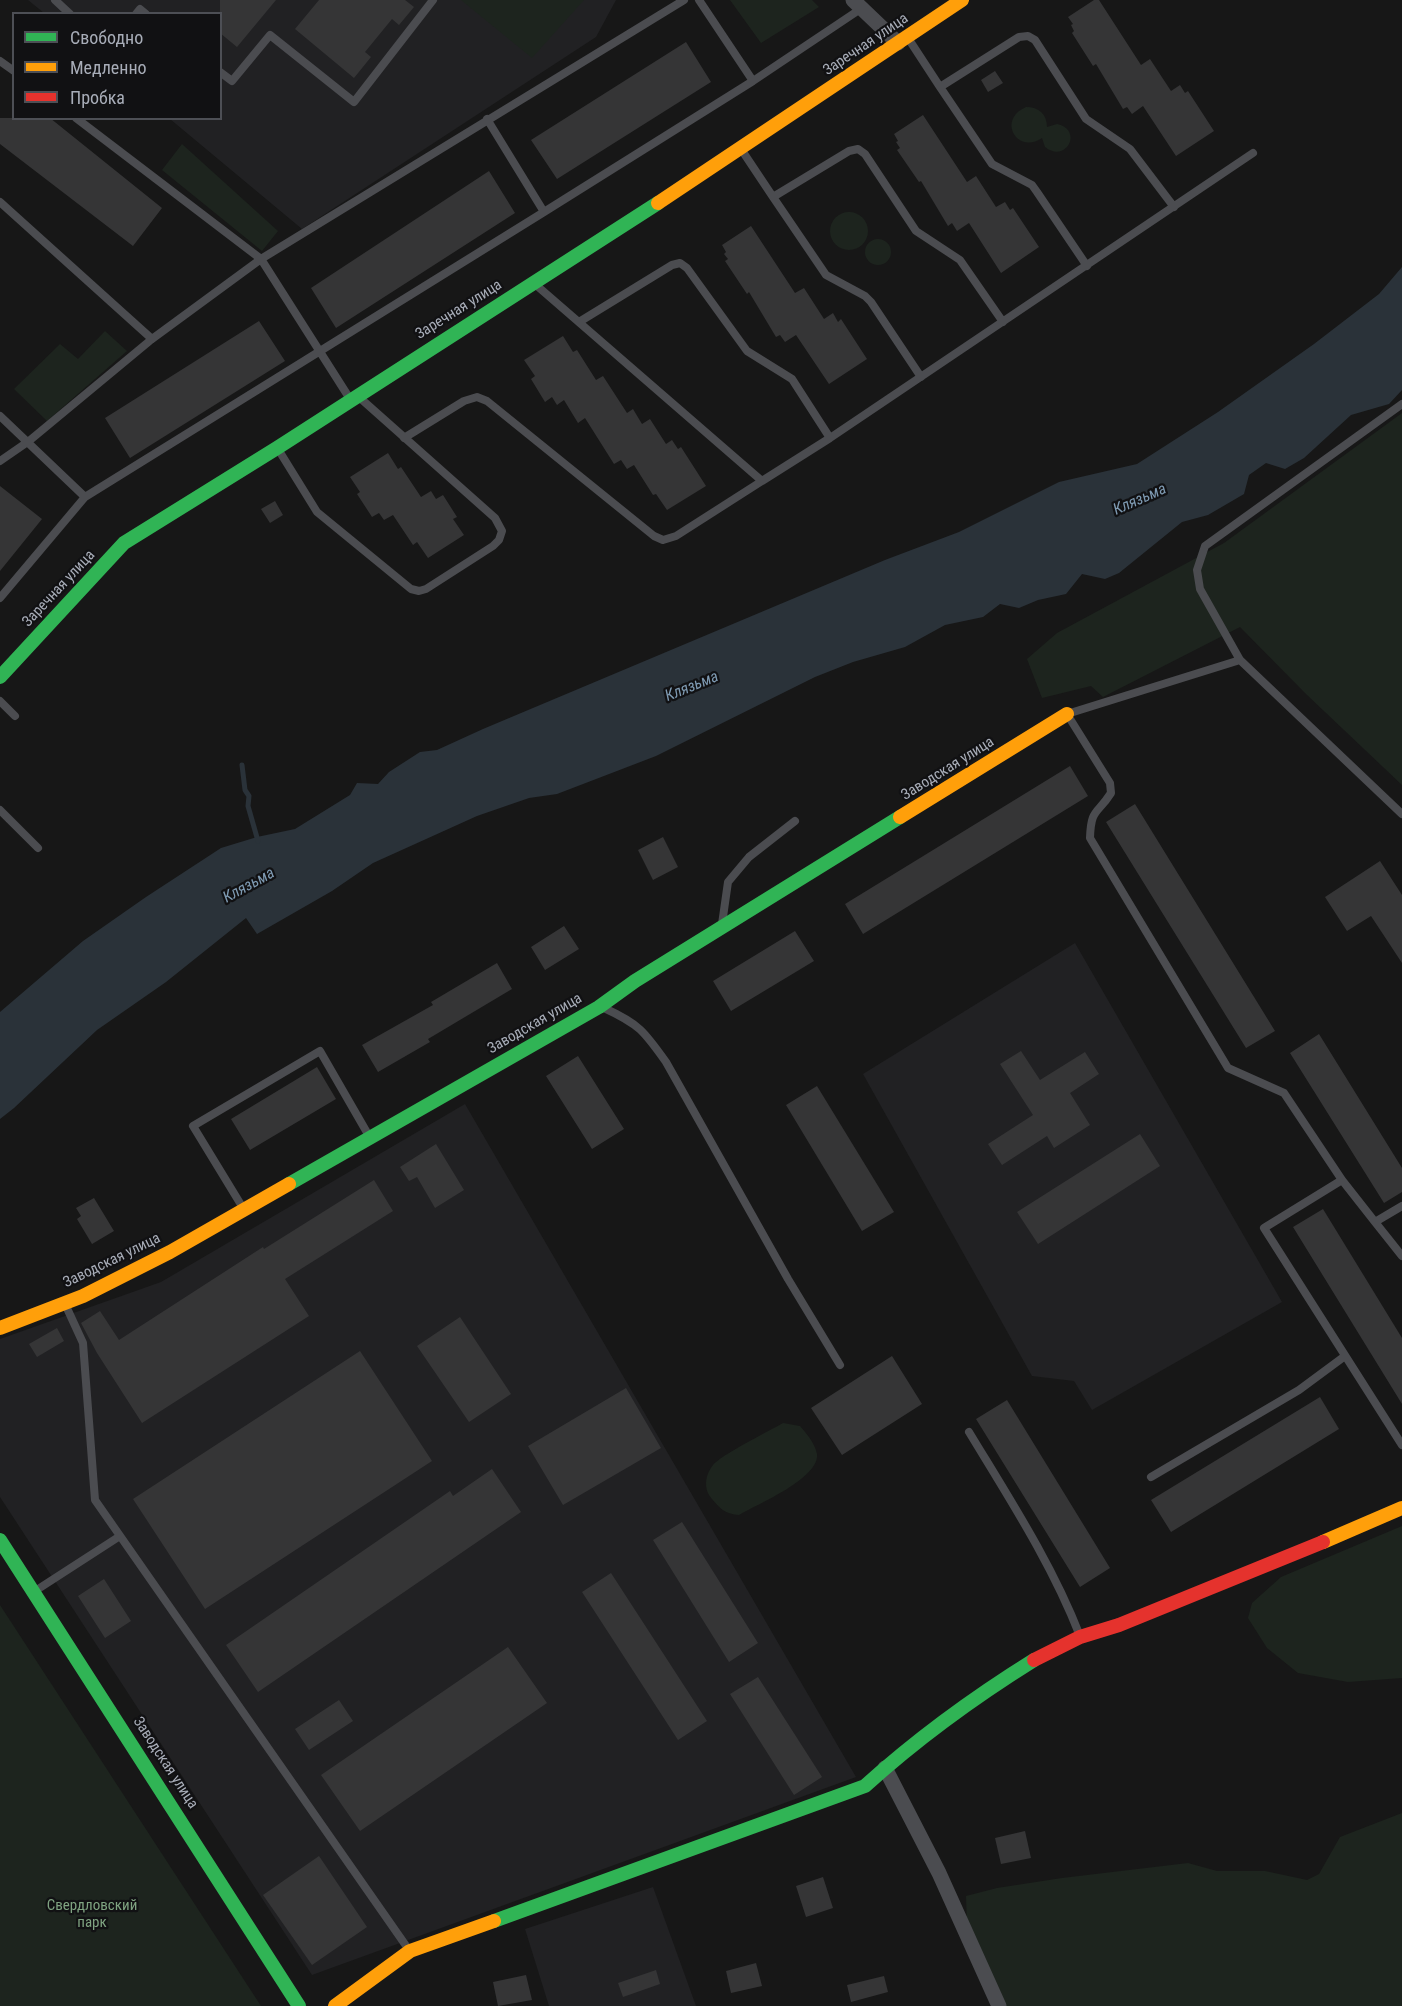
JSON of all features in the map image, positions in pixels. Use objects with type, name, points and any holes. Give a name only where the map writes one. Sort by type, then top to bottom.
[{"type":"street","name":"Заречная улица","points":[[0,677],[124,543],[534,283],[962,0]]},
{"type":"street","points":[[858,4],[903,40]]},
{"type":"street","name":"Заводская улица","points":[[0,1328],[83,1296],[170,1252],[600,1006],[636,981],[1067,714]]},
{"type":"street","points":[[335,2006],[410,1951],[865,1786],[904,1751],[979,1694],[1043,1654],[1080,1637],[1129,1621],[1313,1547],[1402,1508]]},
{"type":"street","name":"Заводская улица","points":[[0,1540],[299,2006]]},
{"type":"street","points":[[885,1768],[939,1872],[983,1975],[999,2006]]},
{"type":"lane","points":[[55,0],[68,12]]},
{"type":"lane","points":[[222,74],[232,81],[270,35],[354,102],[433,0]]},
{"type":"lane","points":[[0,461],[29,441],[152,339],[261,259],[684,0]]},
{"type":"lane","points":[[699,0],[753,81]]},
{"type":"lane","points":[[0,598],[85,497],[753,81],[858,4]]},
{"type":"lane","points":[[940,87],[1019,37],[1028,36],[1035,40],[1086,119],[1130,149],[1174,207]]},
{"type":"lane","points":[[903,40],[940,87],[992,164],[1032,185],[1087,266]]},
{"type":"lane","points":[[0,60],[12,69]]},
{"type":"lane","points":[[487,119],[544,212]]},
{"type":"lane","points":[[79,120],[261,259],[320,351],[353,397],[404,438],[495,518],[502,531],[499,540],[426,589],[419,591],[411,589],[317,512],[277,447]]},
{"type":"lane","points":[[740,148],[826,275],[865,296],[871,302],[921,377]]},
{"type":"lane","points":[[773,198],[849,151],[858,150],[865,154],[916,231],[960,261],[1003,322]]},
{"type":"lane","points":[[404,438],[464,400],[477,397],[487,400],[654,536],[663,540],[676,536],[830,438],[1253,153]]},
{"type":"lane","points":[[0,202],[152,339]]},
{"type":"lane","points":[[579,322],[672,265],[680,263],[687,268],[747,351],[792,379],[830,438]]},
{"type":"lane","points":[[534,283],[762,481]]},
{"type":"lane","points":[[1402,404],[1205,546],[1197,570],[1200,588],[1240,660],[1402,814]]},
{"type":"lane","points":[[0,416],[29,441],[85,497]]},
{"type":"lane","points":[[1240,660],[1067,714],[1110,783],[1111,793],[1095,811],[1090,838],[1228,1068],[1284,1093],[1342,1180],[1402,1256]]},
{"type":"lane","points":[[0,701],[15,717]]},
{"type":"lane","points":[[0,810],[38,848]]},
{"type":"lane","points":[[722,928],[728,882],[749,857],[795,821]]},
{"type":"lane","points":[[600,1006],[626,1018],[645,1032],[666,1062],[788,1279],[840,1365]]},
{"type":"lane","points":[[244,1210],[193,1126],[320,1051],[370,1138]]},
{"type":"lane","points":[[1342,1180],[1263,1228],[1402,1445]]},
{"type":"lane","points":[[1375,1222],[1402,1206]]},
{"type":"lane","points":[[64,1302],[82,1343],[95,1500],[410,1951]]},
{"type":"lane","points":[[1151,1478],[1299,1390],[1345,1356]]},
{"type":"lane","points":[[969,1432],[1020,1515],[1070,1612],[1080,1637]]},
{"type":"lane","points":[[34,1592],[120,1536]]},
{"type":"shaded area","points":[[28,0],[616,0],[596,37],[302,229],[171,120],[222,120],[222,12],[43,12]]},
{"type":"shaded area","points":[[1075,943],[1282,1302],[1092,1410],[1074,1381],[1032,1376],[863,1074]]},
{"type":"shaded area","points":[[465,1104],[856,1777],[312,1975],[0,1497],[0,1339],[161,1282]]},
{"type":"shaded area","points":[[653,1887],[696,2006],[549,2006],[525,1929]]},
{"type":"green space","points":[[461,0],[584,0],[532,58]]},
{"type":"green space","points":[[730,0],[812,0],[819,7],[761,43]]},
{"type":"green space","points":[[1026,107],[1035,108],[1041,112],[1046,118],[1047,127],[1057,124],[1065,127],[1071,138],[1065,149],[1053,151],[1045,147],[1042,138],[1033,142],[1018,139],[1014,134],[1012,120]]},
{"type":"green space","points":[[182,144],[278,231],[262,251],[162,170]]},
{"type":"green space","points":[[849,212],[862,218],[868,231],[862,244],[849,250],[836,244],[830,231],[836,218]]},
{"type":"green space","points":[[878,239],[887,243],[891,252],[887,261],[878,265],[869,261],[865,252],[869,243]]},
{"type":"green space","points":[[105,331],[127,351],[47,421],[14,389],[60,344],[78,359]]},
{"type":"green space","points":[[1402,413],[1402,785],[1306,694],[1240,627],[1103,697],[1091,686],[1042,698],[1027,659],[1057,633],[1224,543]]},
{"type":"green space","points":[[783,1423],[800,1426],[812,1442],[817,1454],[815,1463],[809,1472],[773,1497],[739,1515],[724,1510],[715,1503],[707,1491],[706,1482],[710,1469],[725,1455]]},
{"type":"green space","points":[[1402,1526],[1402,1678],[1348,1682],[1298,1673],[1267,1648],[1248,1618],[1252,1603],[1281,1577]]},
{"type":"green space","name":"Свердловский парк","points":[[0,1605],[261,2006],[0,2006]]},
{"type":"green space","points":[[1402,1813],[1402,2006],[1002,2006],[967,1925],[966,1896],[997,1888],[1062,1878],[1188,1863],[1217,1871],[1265,1871],[1307,1880],[1319,1874],[1340,1837]]},
{"type":"water","name":"Клязьма","points":[[1402,267],[1402,390],[1389,404],[1351,415],[1304,458],[1285,469],[1266,463],[1249,475],[1244,494],[1208,515],[1182,522],[1119,573],[1105,579],[1082,574],[1066,594],[1038,600],[1019,608],[1000,604],[983,617],[945,625],[905,647],[853,662],[815,677],[656,756],[557,794],[529,798],[477,816],[373,863],[332,891],[257,934],[246,918],[166,982],[97,1030],[0,1119],[0,1012],[83,941],[221,848],[295,829],[350,795],[357,783],[378,784],[389,772],[420,752],[437,750],[885,560],[959,532],[1059,482],[1137,464],[1218,412],[1314,344],[1379,294]]},
{"type":"building","points":[[220,0],[276,0],[237,47],[222,35],[222,12],[220,12]]},
{"type":"building","points":[[319,0],[405,0],[414,7],[399,25],[392,19],[365,52],[371,57],[354,78],[295,29]]},
{"type":"building","points":[[1094,0],[1099,0],[1141,65],[1150,59],[1171,91],[1180,85],[1185,93],[1188,91],[1214,131],[1176,156],[1143,106],[1132,114],[1127,107],[1123,109],[1096,64],[1093,66],[1072,33],[1074,31],[1071,25],[1073,24],[1068,17]]},
{"type":"building","points":[[686,42],[711,82],[557,179],[531,140]]},
{"type":"building","points":[[995,71],[1003,83],[988,92],[981,80]]},
{"type":"building","points":[[923,115],[967,182],[976,176],[996,207],[1005,202],[1010,210],[1013,208],[1039,247],[1001,273],[969,223],[957,231],[952,223],[948,226],[921,181],[919,182],[897,150],[900,148],[894,134]]},
{"type":"building","points":[[0,118],[52,120],[162,208],[133,246],[0,144]]},
{"type":"building","points":[[489,171],[515,213],[336,328],[311,288]]},
{"type":"building","points":[[751,226],[795,293],[804,288],[824,319],[833,313],[838,322],[841,319],[867,359],[829,384],[796,335],[785,342],[780,335],[776,337],[749,292],[747,294],[725,261],[728,259],[722,245]]},
{"type":"building","points":[[259,321],[285,361],[130,458],[105,418]]},
{"type":"building","points":[[563,336],[573,352],[577,350],[596,380],[603,376],[627,413],[633,409],[642,424],[650,419],[666,444],[672,440],[678,449],[681,447],[706,486],[667,510],[656,494],[653,495],[634,465],[627,469],[621,460],[614,464],[585,418],[578,423],[564,400],[557,405],[552,397],[545,402],[531,379],[535,376],[524,360]]},
{"type":"building","points":[[388,453],[398,469],[401,467],[421,497],[431,491],[436,499],[443,495],[457,517],[453,519],[464,535],[428,558],[417,542],[413,545],[393,515],[384,520],[379,513],[372,517],[357,494],[360,492],[350,477]]},
{"type":"building","points":[[0,486],[42,519],[0,571]]},
{"type":"building","points":[[275,501],[283,515],[270,523],[261,509]]},
{"type":"building","points":[[1070,766],[1088,796],[863,934],[845,904]]},
{"type":"building","points":[[1135,804],[1275,1031],[1246,1048],[1106,822]]},
{"type":"building","points":[[663,837],[678,867],[653,880],[638,850]]},
{"type":"building","points":[[1380,861],[1402,895],[1402,963],[1371,916],[1347,931],[1325,897]]},
{"type":"building","points":[[564,926],[579,949],[545,970],[531,947]]},
{"type":"building","points":[[795,931],[814,961],[731,1011],[713,981]]},
{"type":"building","points":[[497,963],[512,989],[428,1039],[430,1042],[378,1072],[362,1045],[433,1005],[431,1002]]},
{"type":"building","points":[[1319,1034],[1402,1168],[1402,1192],[1384,1203],[1290,1053]]},
{"type":"building","points":[[1021,1051],[1040,1080],[1085,1052],[1099,1074],[1070,1093],[1090,1125],[1054,1148],[1047,1136],[1002,1165],[988,1144],[1033,1115],[1000,1064]]},
{"type":"building","points":[[578,1056],[624,1129],[592,1149],[546,1076]]},
{"type":"building","points":[[317,1067],[336,1099],[250,1150],[231,1119]]},
{"type":"building","points":[[817,1086],[894,1212],[862,1231],[786,1105]]},
{"type":"building","points":[[1140,1134],[1160,1166],[1038,1244],[1017,1212]]},
{"type":"building","points":[[436,1144],[464,1190],[435,1208],[417,1177],[409,1181],[400,1167]]},
{"type":"building","points":[[374,1180],[393,1211],[285,1279],[309,1316],[142,1423],[97,1353],[81,1323],[100,1311],[119,1340],[263,1247],[264,1249]]},
{"type":"building","points":[[94,1198],[114,1231],[92,1244],[77,1219],[81,1216],[76,1208]]},
{"type":"building","points":[[1323,1209],[1402,1338],[1402,1404],[1293,1227]]},
{"type":"building","points":[[460,1317],[511,1394],[469,1422],[417,1346]]},
{"type":"building","points":[[57,1328],[64,1341],[37,1357],[29,1344]]},
{"type":"building","points":[[360,1351],[432,1461],[205,1609],[133,1499]]},
{"type":"building","points":[[892,1356],[922,1404],[842,1455],[811,1408]]},
{"type":"building","points":[[626,1388],[661,1448],[563,1505],[528,1446]]},
{"type":"building","points":[[1320,1397],[1339,1429],[1171,1532],[1151,1500]]},
{"type":"building","points":[[1007,1400],[1110,1568],[1080,1587],[976,1419]]},
{"type":"building","points":[[492,1469],[521,1512],[258,1692],[226,1645],[450,1491],[453,1496]]},
{"type":"building","points":[[682,1522],[758,1643],[729,1662],[653,1540]]},
{"type":"building","points":[[611,1573],[707,1721],[678,1740],[582,1592]]},
{"type":"building","points":[[104,1579],[131,1621],[105,1638],[78,1596]]},
{"type":"building","points":[[508,1647],[547,1703],[360,1831],[321,1775]]},
{"type":"building","points":[[758,1677],[822,1777],[794,1795],[730,1694]]},
{"type":"building","points":[[339,1700],[353,1721],[309,1750],[295,1729]]},
{"type":"building","points":[[1025,1831],[1031,1858],[1001,1864],[995,1838]]},
{"type":"building","points":[[319,1856],[367,1927],[312,1965],[263,1895]]},
{"type":"building","points":[[823,1877],[833,1908],[806,1917],[796,1886]]},
{"type":"building","points":[[756,1963],[762,1986],[731,1993],[726,1971]]},
{"type":"building","points":[[656,1970],[660,1984],[623,1997],[618,1983]]},
{"type":"building","points":[[526,1975],[532,2000],[498,2006],[493,1982]]},
{"type":"building","points":[[884,1976],[888,1992],[851,2002],[847,1985]]},
{"type":"waterway","points":[[242,765],[245,790],[249,796],[248,806],[258,841]]},
{"type":"traffic: fast","points":[[0,677],[124,543],[277,448],[658,203]]},
{"type":"traffic: fast","points":[[289,1184],[599,1007],[635,981],[900,817]]},
{"type":"traffic: fast","points":[[0,1540],[299,2006]]},
{"type":"traffic: fast","points":[[494,1921],[865,1786],[946,1719],[1034,1660]]},
{"type":"traffic: slow","points":[[658,203],[962,0]]},
{"type":"traffic: slow","points":[[900,817],[1067,714]]},
{"type":"traffic: slow","points":[[0,1328],[83,1296],[170,1252],[289,1184]]},
{"type":"traffic: slow","points":[[1323,1542],[1402,1508]]},
{"type":"traffic: slow","points":[[335,2006],[410,1951],[494,1921]]},
{"type":"traffic: jam","points":[[1034,1660],[1080,1637],[1119,1625],[1323,1542]]}]
